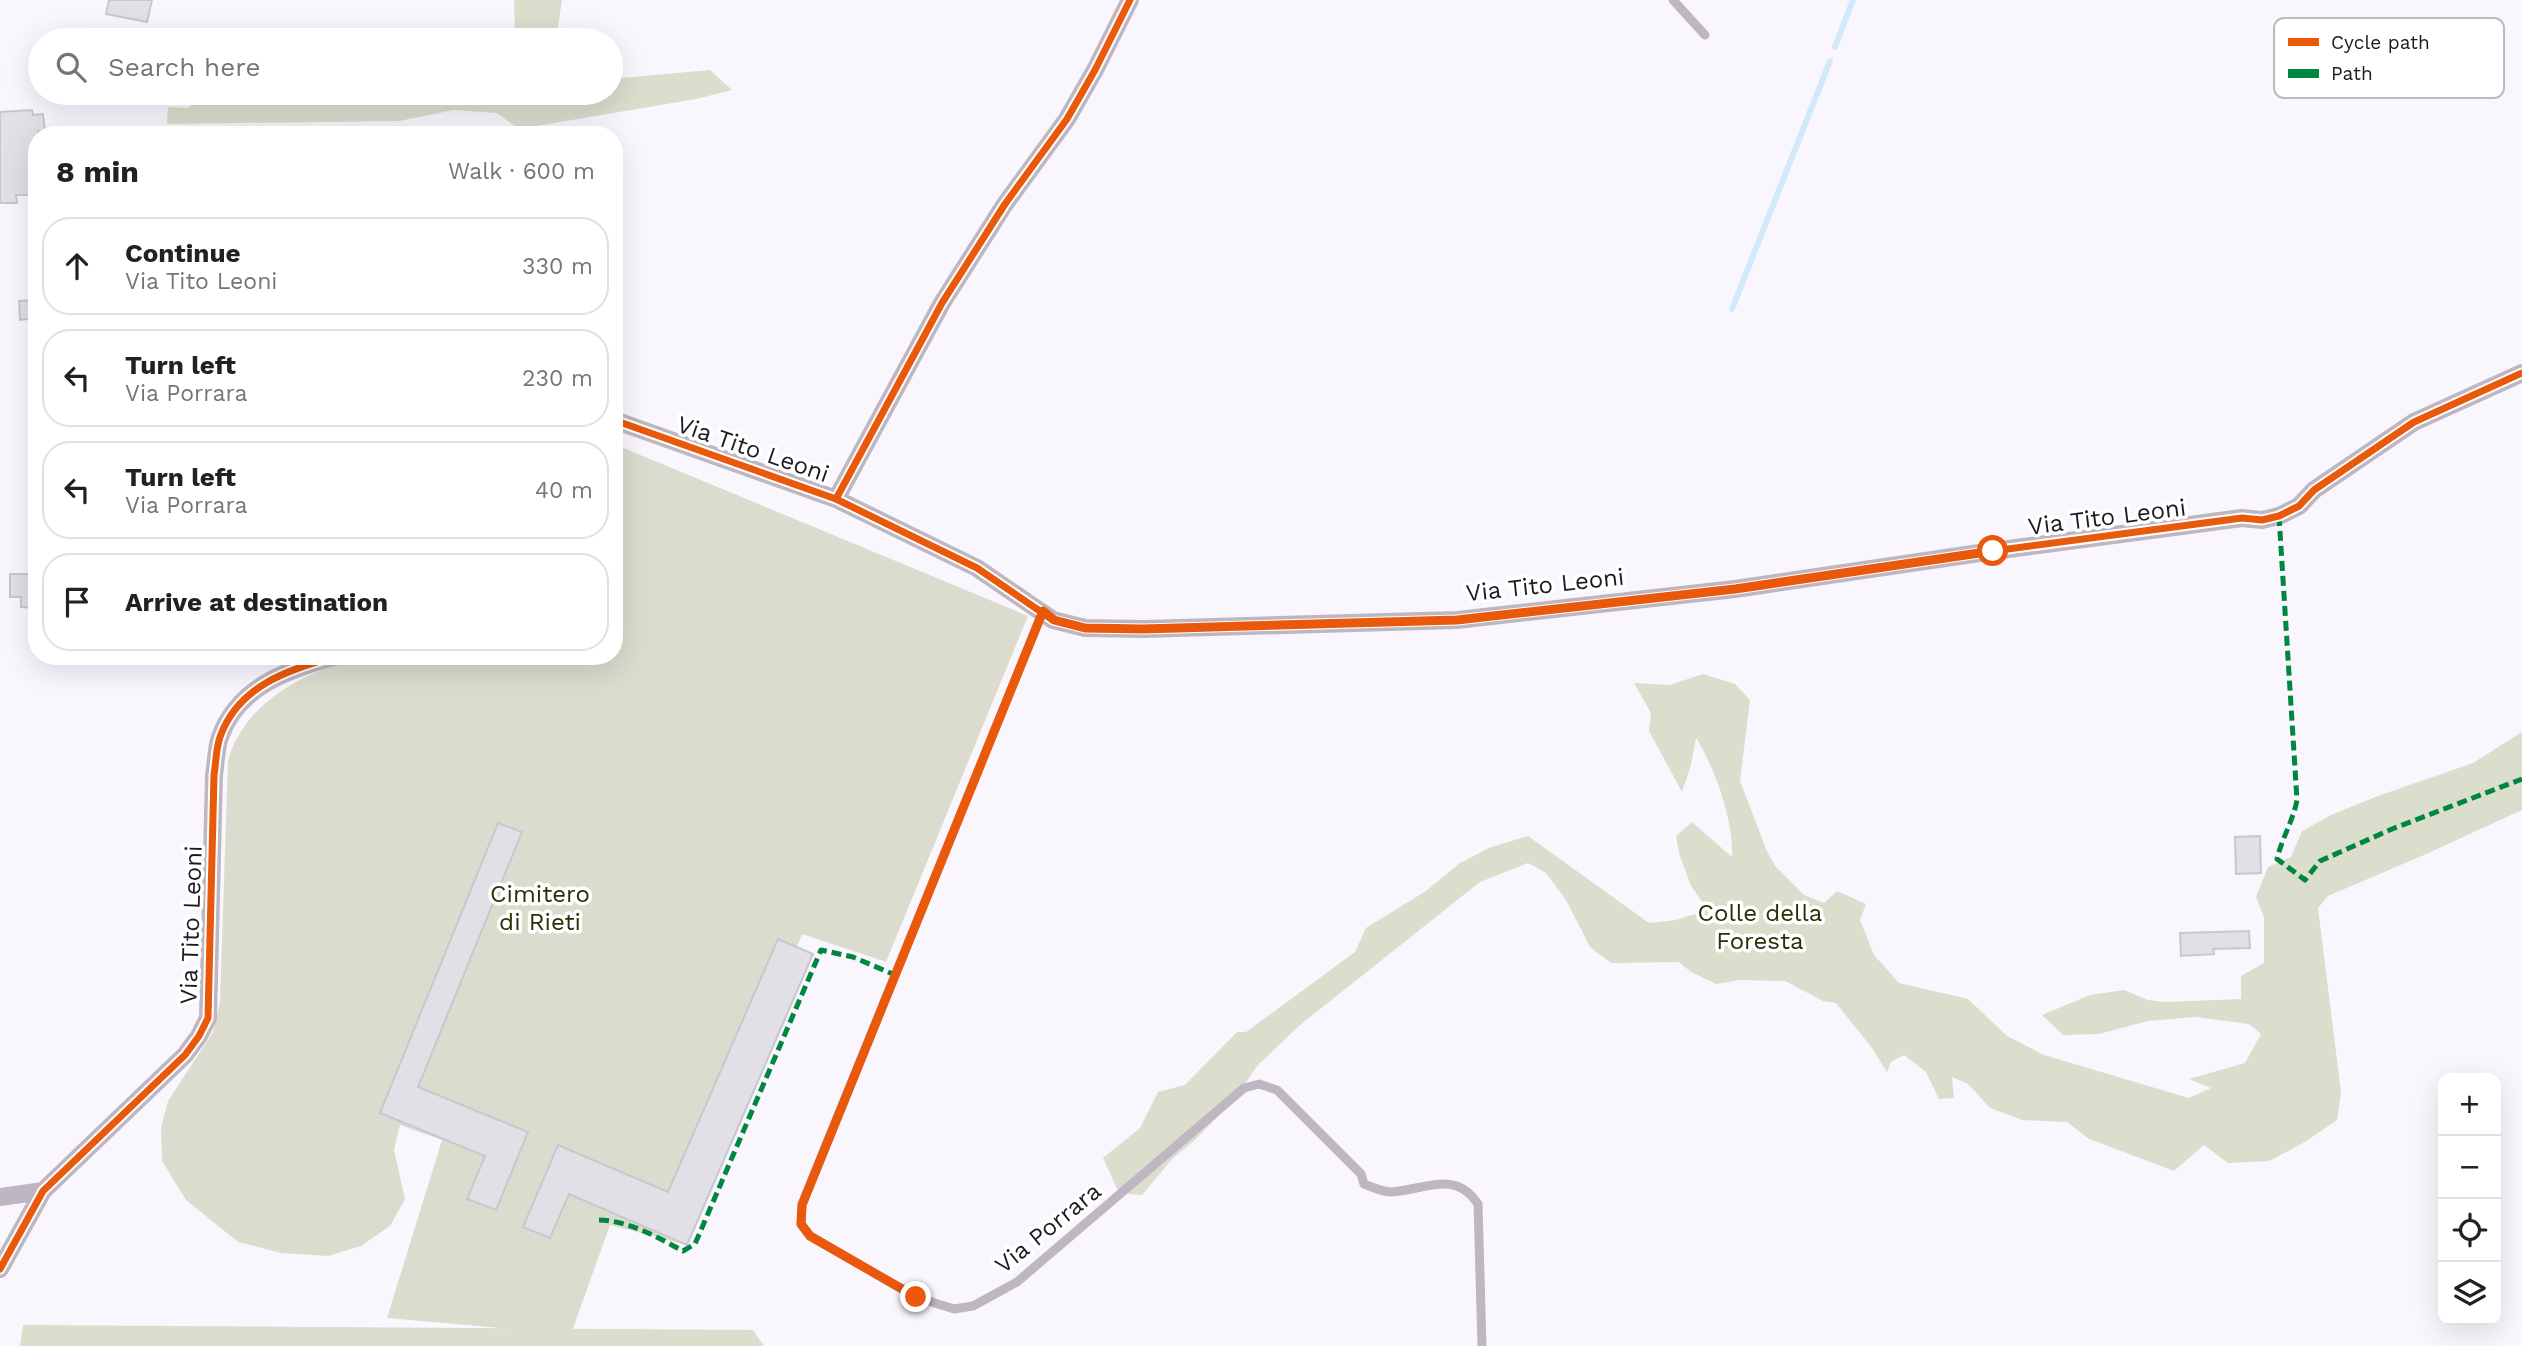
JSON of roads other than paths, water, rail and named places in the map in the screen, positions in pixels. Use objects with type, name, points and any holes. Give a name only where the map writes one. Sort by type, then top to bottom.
[{"type":"street","points":[[836,499],[942,303],[1005,205],[1067,119],[1130,0]]},
{"type":"street","name":"Via Tito Leoni","points":[[623,423],[836,499],[977,568],[1054,620],[1085,628],[1143,629],[1457,620],[1735,589],[1993,551],[2242,519],[2262,520],[2279,516],[2299,506],[2314,490],[2414,422],[2522,373]]},
{"type":"street","name":"Via Tito Leoni","points":[[0,1269],[43,1191],[184,1055],[199,1036],[208,1018],[214,775],[220,738],[232,712],[253,689],[273,678],[311,665]]},
{"type":"street","points":[[0,1197],[43,1191]]},
{"type":"lane","points":[[1673,0],[1705,35]]},
{"type":"lane","name":"Via Porrara","points":[[1043,611],[802,1205],[801,1224],[810,1236],[916,1297],[954,1309],[973,1306],[1017,1282],[1244,1088],[1259,1084],[1276,1090],[1361,1174],[1364,1184],[1387,1192],[1445,1183],[1458,1185],[1470,1192],[1478,1205],[1482,1346]]},
{"type":"waterway","points":[[1835,47],[1853,0]]},
{"type":"waterway","points":[[1732,309],[1830,61]]},
{"type":"park label","name":"Cimitero di Rieti","points":[[540,908]]},
{"type":"park label","name":"Colle della Foresta","points":[[1760,927]]}]
